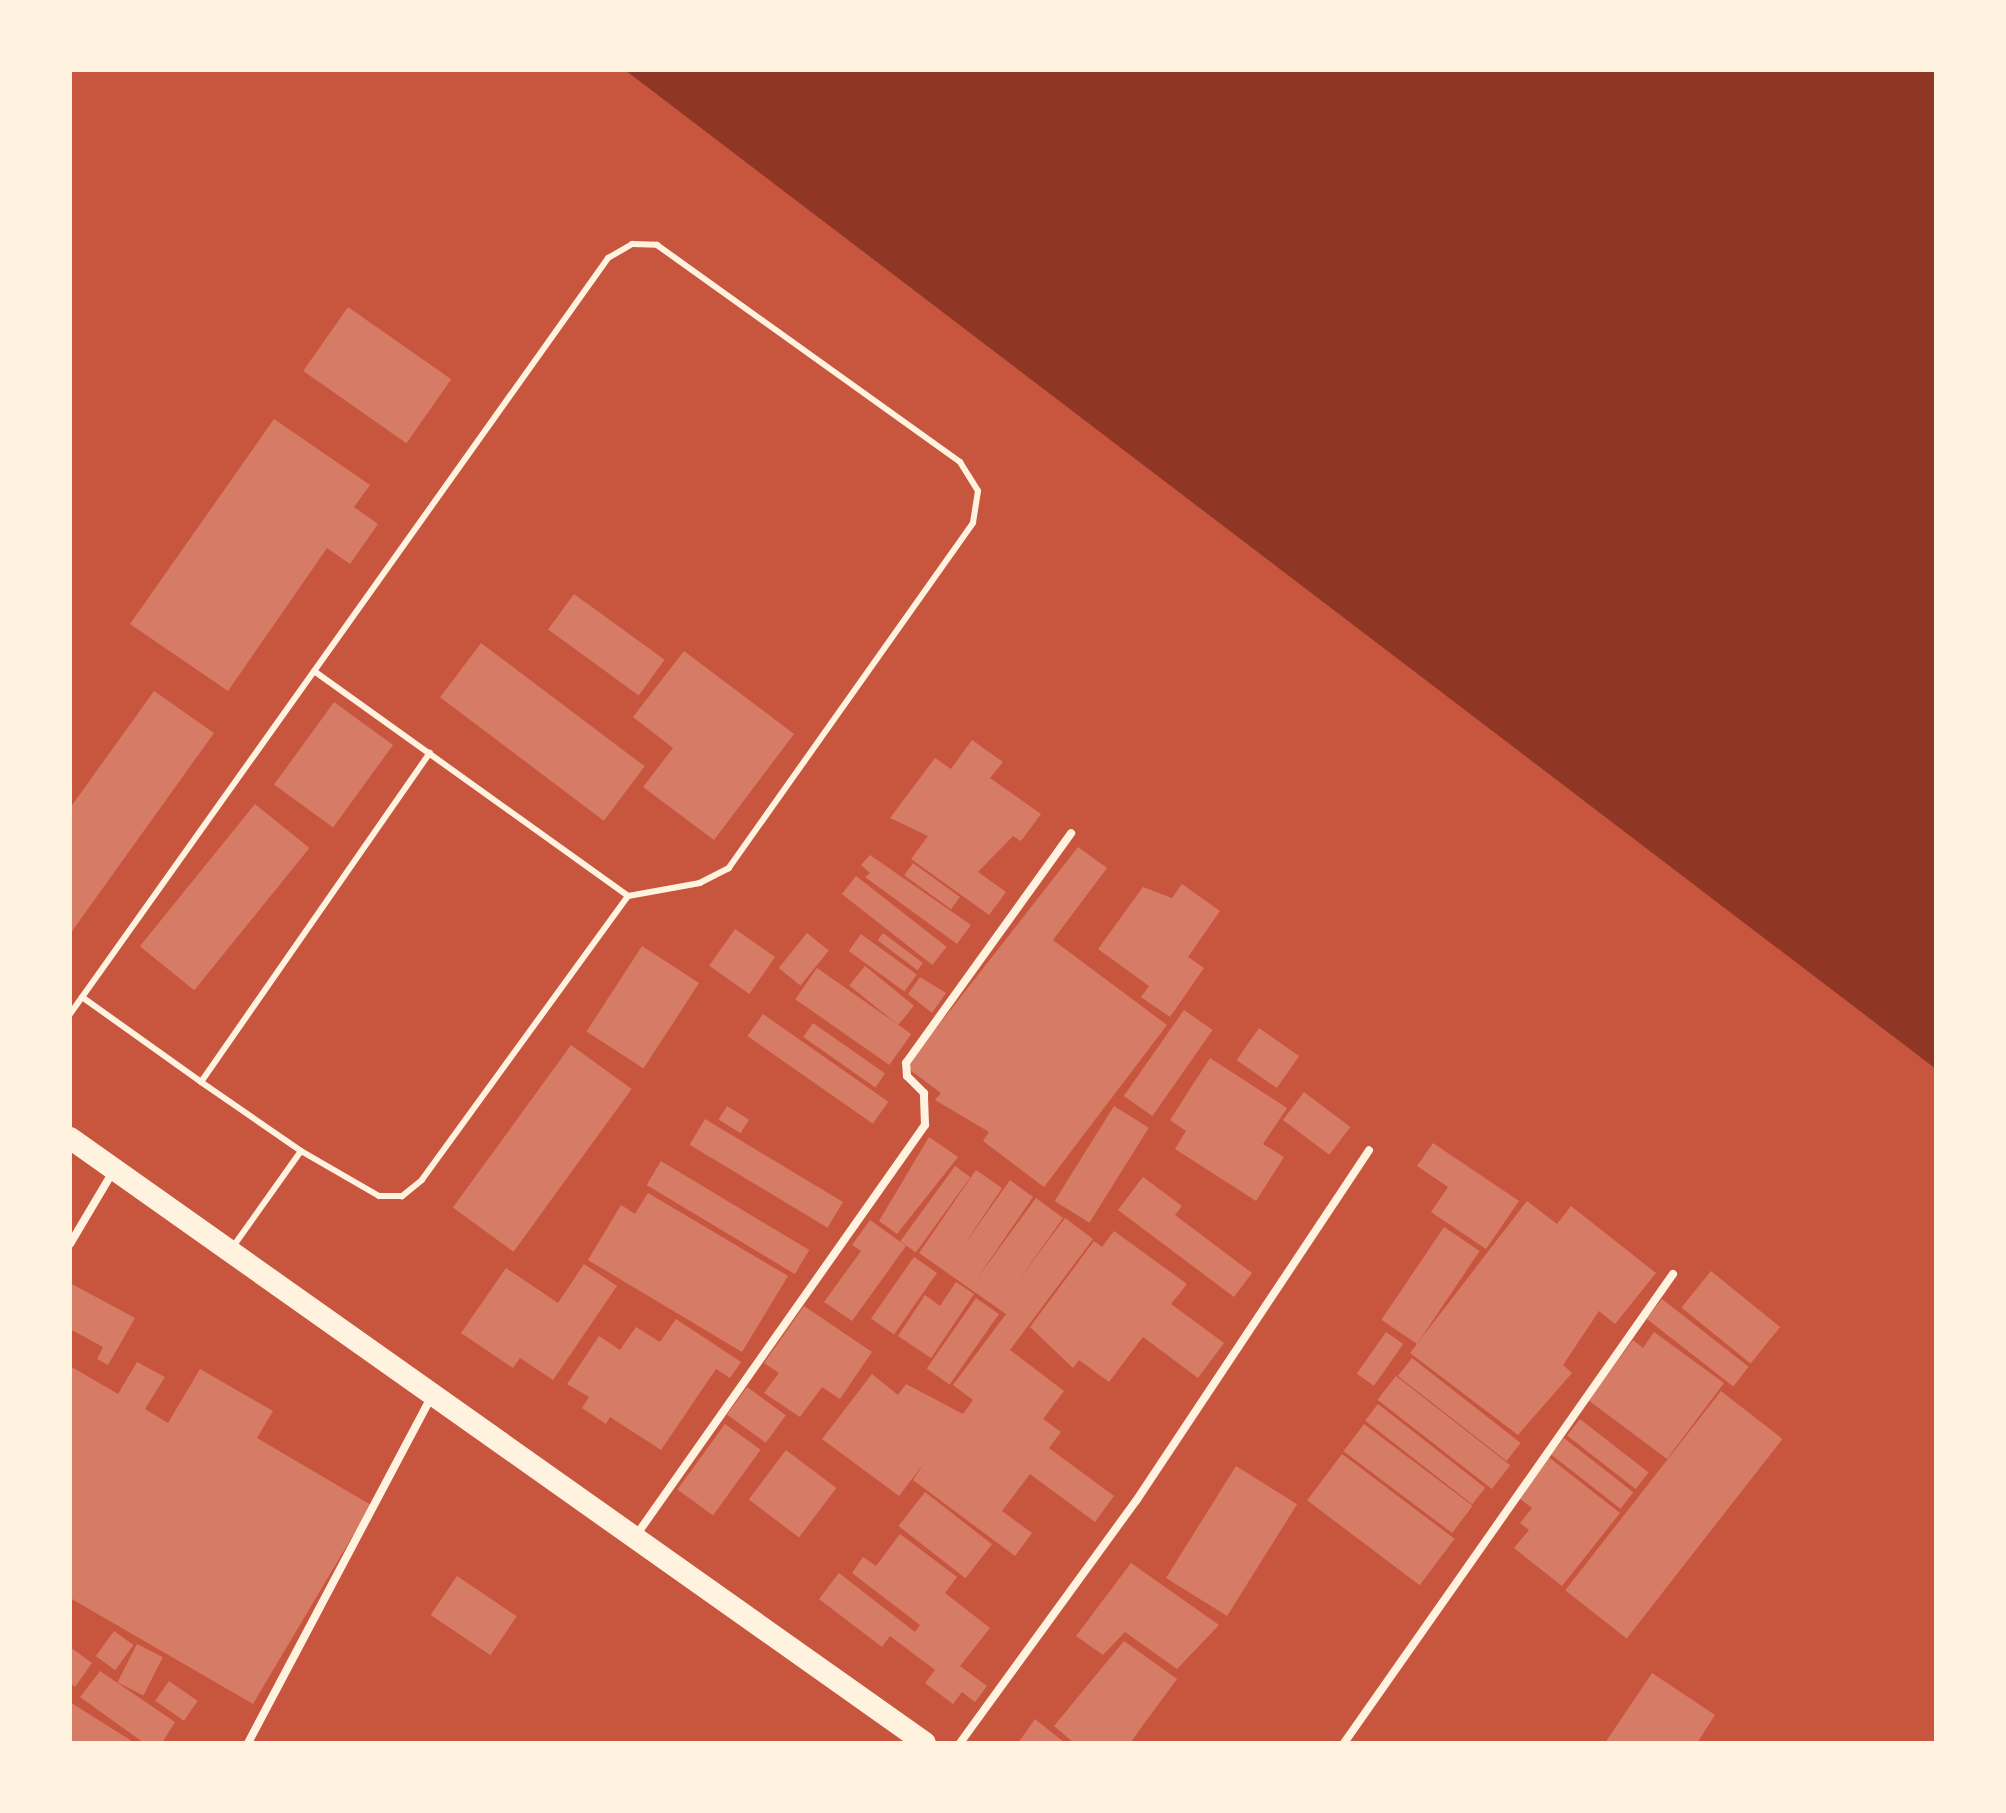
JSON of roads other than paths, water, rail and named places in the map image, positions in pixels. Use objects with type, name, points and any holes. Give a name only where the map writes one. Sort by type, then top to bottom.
[{"type":"highway","points":[[70,1138],[925,1743]]},
{"type":"street","points":[[635,1538],[925,1125],[924,1093],[907,1076],[906,1063],[1071,833]]},
{"type":"street","points":[[960,1743],[1136,1501],[1369,1150]]},
{"type":"street","points":[[70,1244],[115,1170]]},
{"type":"street","points":[[1344,1743],[1673,1274]]},
{"type":"street","points":[[248,1743],[432,1395]]},
{"type":"lane","points":[[70,1014],[82,997],[608,258],[632,244],[657,245],[960,462],[978,491],[973,523],[749,844],[729,868],[700,883],[628,896],[422,1180],[402,1196],[379,1196],[301,1151],[82,997]]},
{"type":"lane","points":[[314,671],[628,896]]},
{"type":"lane","points":[[201,1082],[430,753]]},
{"type":"lane","points":[[230,1251],[301,1151]]}]
